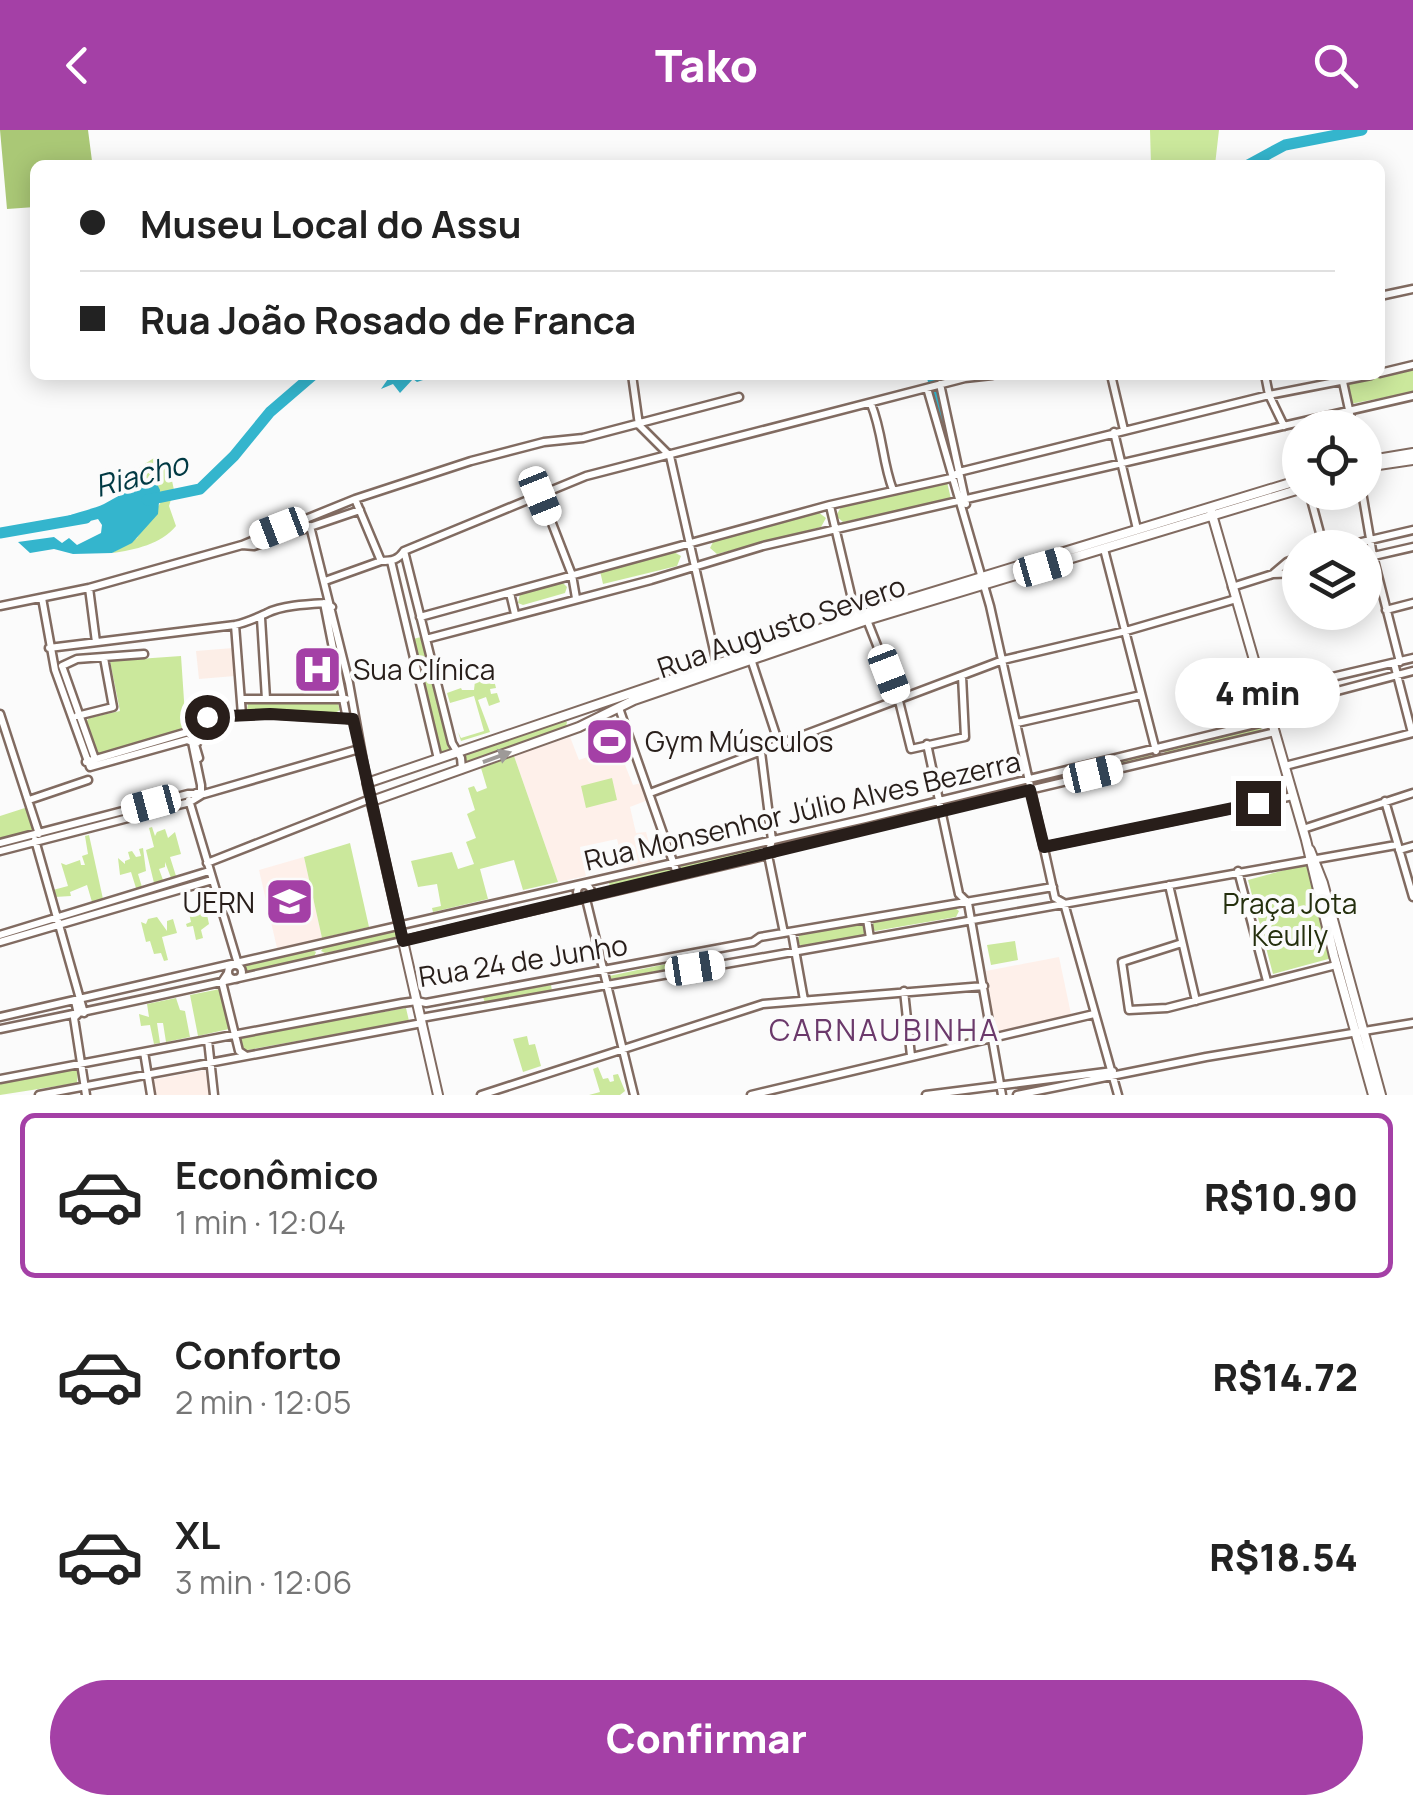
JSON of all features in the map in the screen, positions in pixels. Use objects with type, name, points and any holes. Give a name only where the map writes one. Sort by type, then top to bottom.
[{"type":"main road","points":[[1382,461],[1413,456]]},
{"type":"main road","points":[[1211,511],[1282,486]]},
{"type":"main road","points":[[1211,511],[1282,493]]},
{"type":"main road","points":[[1211,511],[1312,858],[1360,1032],[1373,1095]]},
{"type":"main road","name":"Rua Augusto Severo","points":[[982,581],[1137,529],[1211,511]]},
{"type":"main road","name":"Rua Augusto Severo","points":[[366,783],[856,616],[1104,549],[1211,511]]},
{"type":"main road","name":"Rua Augusto Severo","points":[[371,800],[574,728],[718,666],[868,620],[888,609]]},
{"type":"main road","points":[[574,712],[570,722],[574,728]]},
{"type":"main road","points":[[563,716],[574,728]]},
{"type":"main road","points":[[366,783],[438,1095]]},
{"type":"main road","points":[[1312,858],[1336,965],[1381,1095]]},
{"type":"street","points":[[1385,295],[1413,289]]},
{"type":"street","points":[[1385,372],[1413,365]]},
{"type":"street","points":[[633,380],[639,424],[670,456],[718,666]]},
{"type":"street","points":[[324,581],[391,561],[404,551],[586,476],[963,380]]},
{"type":"street","points":[[1112,380],[1124,430]]},
{"type":"street","points":[[1266,380],[1282,422]]},
{"type":"street","points":[[404,616],[413,618],[510,593],[1114,432],[1351,380]]},
{"type":"street","points":[[1343,382],[1349,410],[1413,396]]},
{"type":"street","points":[[940,384],[964,510],[1004,660],[1053,887],[1056,898],[1064,903],[1118,1095]]},
{"type":"street","points":[[927,388],[951,478],[963,502]]},
{"type":"street","points":[[0,606],[89,588],[242,545],[355,498],[524,446],[583,438],[739,397]]},
{"type":"street","points":[[871,404],[881,430],[885,470],[893,490]]},
{"type":"street","points":[[410,639],[416,632],[425,636],[515,614],[834,529],[1282,426]]},
{"type":"street","points":[[1114,432],[1137,529]]},
{"type":"street","points":[[540,496],[572,574],[576,598]]},
{"type":"street","points":[[355,498],[382,561]]},
{"type":"street","points":[[830,505],[856,616]]},
{"type":"street","points":[[242,545],[254,546],[360,510]]},
{"type":"street","points":[[307,517],[366,783]]},
{"type":"street","points":[[1382,537],[1413,530]]},
{"type":"street","points":[[1382,554],[1413,547]]},
{"type":"street","points":[[1104,549],[1156,755]]},
{"type":"street","points":[[404,551],[462,769]]},
{"type":"street","points":[[391,561],[438,759]]},
{"type":"street","points":[[1273,574],[1282,566]]},
{"type":"street","points":[[1232,587],[1282,574]]},
{"type":"street","points":[[89,588],[96,642]]},
{"type":"street","points":[[510,593],[515,614]]},
{"type":"street","points":[[42,598],[49,648],[90,760]]},
{"type":"street","points":[[1285,766],[1413,733],[1382,598]]},
{"type":"street","points":[[650,793],[1004,660],[1236,599]]},
{"type":"street","points":[[1386,610],[1413,603]]},
{"type":"street","points":[[49,648],[235,625],[261,618],[268,612],[328,605]]},
{"type":"street","points":[[261,618],[266,699]]},
{"type":"street","points":[[868,620],[899,701],[911,748],[965,737],[962,676]]},
{"type":"street","points":[[235,625],[242,714]]},
{"type":"street","points":[[59,668],[77,659],[144,654]]},
{"type":"street","points":[[75,717],[114,708],[104,658]]},
{"type":"street","points":[[1264,693],[1413,658]]},
{"type":"street","points":[[751,659],[780,744]]},
{"type":"street","points":[[1269,710],[1413,670]]},
{"type":"street","points":[[1017,723],[1142,695]]},
{"type":"street","points":[[242,699],[347,703]]},
{"type":"street","points":[[620,708],[678,876]]},
{"type":"street","points":[[228,973],[231,978],[240,978],[242,970],[236,964],[210,871],[195,796],[195,727],[199,720],[242,714],[350,719]]},
{"type":"street","points":[[1,717],[29,800],[81,1013],[74,1018],[86,1095]]},
{"type":"street","name":"Rua Monsenhor Júlio Alves Bezerra","points":[[1156,755],[1272,720]]},
{"type":"street","name":"Rua Monsenhor Júlio Alves Bezerra","points":[[1,1028],[586,899],[942,806],[1156,755],[1275,732]]},
{"type":"street","points":[[90,760],[189,735]]},
{"type":"street","points":[[90,760],[104,764],[167,746],[189,735]]},
{"type":"street","points":[[189,735],[197,742]]},
{"type":"street","points":[[189,735],[201,785],[195,796]]},
{"type":"street","points":[[927,744],[959,894],[968,902],[1002,1095]]},
{"type":"street","points":[[0,843],[114,818],[359,750]]},
{"type":"street","points":[[761,752],[772,840],[768,854],[804,1000]]},
{"type":"street","points":[[29,800],[88,780]]},
{"type":"street","points":[[1302,829],[1413,792]]},
{"type":"street","points":[[1044,847],[1293,796]]},
{"type":"street","points":[[0,938],[149,894],[371,800]]},
{"type":"street","points":[[1385,801],[1413,897]]},
{"type":"street","name":"Rua Monsenhor Júlio Alves Bezerra","points":[[0,1017],[772,840],[942,806]]},
{"type":"street","points":[[0,851],[38,837]]},
{"type":"street","name":"Rua 24 de Junho","points":[[39,1095],[695,968],[1312,858],[1413,846]]},
{"type":"street","points":[[1238,871],[1268,981]]},
{"type":"street","points":[[582,884],[578,894],[586,899],[634,1095]]},
{"type":"street","points":[[1169,885],[1196,1000]]},
{"type":"street","name":"Rua 24 de Junho","points":[[0,1079],[417,1001],[426,1003],[562,980],[753,942],[760,937],[1053,887]]},
{"type":"street","points":[[520,899],[524,913]]},
{"type":"street","points":[[500,904],[503,918]]},
{"type":"street","points":[[867,919],[870,938]]},
{"type":"street","points":[[753,942],[755,959]]},
{"type":"street","points":[[1182,943],[1122,962],[1127,1008],[1149,1011],[1336,965]]},
{"type":"street","points":[[317,946],[320,960]]},
{"type":"street","points":[[693,954],[695,968]]},
{"type":"street","points":[[236,964],[222,982],[239,1052],[246,1056]]},
{"type":"street","points":[[164,980],[167,994]]},
{"type":"street","points":[[562,980],[559,987],[564,992]]},
{"type":"street","points":[[551,982],[556,989],[552,995]]},
{"type":"street","points":[[481,1095],[763,1004],[984,986]]},
{"type":"street","points":[[131,988],[134,1001]]},
{"type":"street","points":[[904,991],[911,1056]]},
{"type":"street","points":[[480,994],[482,1008]]},
{"type":"street","points":[[751,1095],[1094,1014]]},
{"type":"street","points":[[0,1017],[1,1028]]},
{"type":"street","points":[[926,1095],[1123,1073],[1413,1022]]},
{"type":"street","points":[[208,1040],[214,1095]]},
{"type":"street","points":[[144,1052],[152,1095]]},
{"type":"street","points":[[1017,1095],[1112,1074]]},
{"type":"street","points":[[1042,1080],[1044,1092]]},
{"type":"shaded area","points":[[233,648],[235,676],[199,679],[196,651]]},
{"type":"shaded area","points":[[570,737],[579,760],[604,751],[607,760],[621,755],[633,785],[642,783],[648,800],[630,807],[636,833],[646,832],[654,861],[624,868],[617,839],[580,847],[586,876],[558,882],[514,756]]},
{"type":"shaded area","name":"UERN","points":[[304,857],[322,938],[277,948],[259,870]]},
{"type":"shaded area","points":[[1059,957],[1071,1014],[996,1032],[986,971]]},
{"type":"shaded area","points":[[205,1070],[210,1095],[156,1095],[152,1080]]},
{"type":"green space","points":[[0,130],[88,130],[92,160],[30,160],[30,207],[7,209]]},
{"type":"green space","points":[[1150,130],[1219,130],[1216,160],[1151,160]]},
{"type":"green space","points":[[1413,370],[1413,392],[1350,404],[1347,383],[1385,380],[1385,376]]},
{"type":"green space","points":[[154,458],[168,462],[174,490],[169,506],[176,526],[155,542],[112,553],[137,538],[161,502],[156,483],[135,487],[140,467]]},
{"type":"green space","points":[[947,482],[951,499],[843,522],[836,516],[841,507]]},
{"type":"green space","points":[[818,512],[826,518],[821,527],[717,554],[710,548],[714,540]]},
{"type":"green space","points":[[674,552],[681,556],[677,566],[603,584],[600,571]]},
{"type":"green space","points":[[563,583],[567,587],[565,593],[518,603],[520,594]]},
{"type":"green space","points":[[421,637],[449,749],[444,753],[440,752],[413,639]]},
{"type":"green space","points":[[181,656],[186,730],[97,754],[86,722],[120,711],[110,661]]},
{"type":"green space","points":[[493,676],[496,688],[490,689],[491,694],[497,693],[500,702],[489,706],[486,697],[478,700],[490,732],[461,741],[458,732],[461,738],[484,731],[474,696],[450,703],[447,693],[461,688],[474,690],[475,681]]},
{"type":"green space","points":[[337,701],[340,710],[247,710],[248,703]]},
{"type":"green space","points":[[563,719],[566,727],[463,764],[461,756]]},
{"type":"green space","points":[[1261,728],[1262,732],[1164,754],[1165,750]]},
{"type":"green space","points":[[1151,754],[1152,758],[1036,784],[1037,780]]},
{"type":"green space","points":[[514,756],[558,882],[523,890],[514,860],[480,869],[488,899],[433,912],[432,908],[441,906],[437,884],[418,887],[411,861],[452,852],[458,869],[474,864],[466,842],[476,838],[467,814],[475,810],[468,788],[474,786],[477,792],[487,788],[481,768]]},
{"type":"green space","points":[[612,778],[617,800],[586,808],[581,786]]},
{"type":"green space","points":[[933,806],[934,810],[784,843],[786,840]]},
{"type":"green space","points":[[28,807],[33,831],[0,840],[0,816]]},
{"type":"green space","points":[[149,828],[155,836],[165,829],[168,838],[175,832],[181,854],[170,857],[176,876],[171,878],[165,862],[165,867],[159,869],[163,880],[154,883],[146,850],[154,847]]},
{"type":"green space","points":[[89,835],[103,899],[92,902],[87,885],[70,892],[71,896],[55,897],[53,890],[68,886],[61,863],[80,860],[85,865],[82,856],[88,854],[85,836]]},
{"type":"green space","points":[[350,843],[369,927],[322,938],[304,857]]},
{"type":"green space","points":[[760,846],[761,853],[683,871],[680,868],[682,865]]},
{"type":"green space","points":[[143,848],[146,871],[138,874],[142,887],[136,888],[131,872],[120,875],[118,858],[125,864],[130,859],[128,852],[141,856],[139,849]]},
{"type":"green space","name":"Praça Jota Keully","points":[[1307,864],[1332,958],[1273,974],[1248,880]]},
{"type":"green space","points":[[670,868],[672,875],[612,888],[609,884],[610,880]]},
{"type":"green space","points":[[204,901],[209,924],[201,930],[203,938],[196,940],[193,926],[186,924],[191,922],[189,913]]},
{"type":"green space","points":[[955,908],[959,911],[956,917],[875,931],[871,927],[874,922]]},
{"type":"green space","points":[[157,917],[167,931],[167,921],[173,919],[177,933],[162,937],[168,960],[164,961],[161,953],[154,954],[150,941],[146,942],[141,922],[146,924],[148,919]]},
{"type":"green space","points":[[862,923],[864,935],[802,947],[798,942],[799,935]]},
{"type":"green space","points":[[396,932],[397,938],[321,951],[324,947]]},
{"type":"green space","points":[[1015,941],[1018,960],[991,965],[987,945]]},
{"type":"green space","points":[[316,952],[314,957],[246,972],[245,965]]},
{"type":"green space","points":[[685,960],[686,966],[611,979],[609,976]]},
{"type":"green space","points":[[551,985],[552,991],[485,1003],[483,997]]},
{"type":"green space","points":[[220,989],[229,1029],[198,1036],[190,995]]},
{"type":"green space","points":[[176,998],[180,1010],[185,1011],[190,1037],[166,1042],[163,1023],[157,1023],[160,1043],[154,1044],[150,1025],[141,1026],[139,1014],[149,1017],[147,1004]]},
{"type":"green space","points":[[406,1008],[409,1021],[242,1051],[240,1037]]},
{"type":"green space","points":[[527,1036],[529,1045],[535,1044],[541,1066],[523,1072],[513,1039]]},
{"type":"green space","points":[[598,1067],[603,1079],[610,1082],[618,1074],[625,1091],[620,1095],[589,1095],[600,1092],[593,1069]]},
{"type":"green space","points":[[74,1069],[78,1072],[77,1083],[0,1095],[0,1084]]},
{"type":"water","points":[[387,380],[412,380],[400,393],[393,384],[381,389]]},
{"type":"water","points":[[156,482],[160,490],[158,514],[132,543],[112,553],[73,554],[54,549],[30,553],[18,542],[54,537],[62,543],[69,538],[77,545],[101,533],[102,525],[98,519],[78,524],[65,517]]},
{"type":"waterway","name":"Riacho","points":[[1257,160],[1285,145],[1362,130]]},
{"type":"waterway","name":"Riacho","points":[[147,500],[200,489],[270,412],[307,380]]},
{"type":"waterway","name":"Riacho","points":[[933,380],[953,467]]},
{"type":"waterway","name":"Riacho","points":[[0,533],[86,518]]},
{"type":"place","name":"Sua Clínica","points":[[318,669]]},
{"type":"place","name":"Gym Músculos","points":[[610,741]]},
{"type":"place","name":"UERN","points":[[290,902]]},
{"type":"district","name":"CARNAUBINHA","points":[[885,1029]]},
{"type":"route","points":[[207,717],[270,714],[353,719],[403,941],[1030,790],[1044,847],[1258,803]]}]
